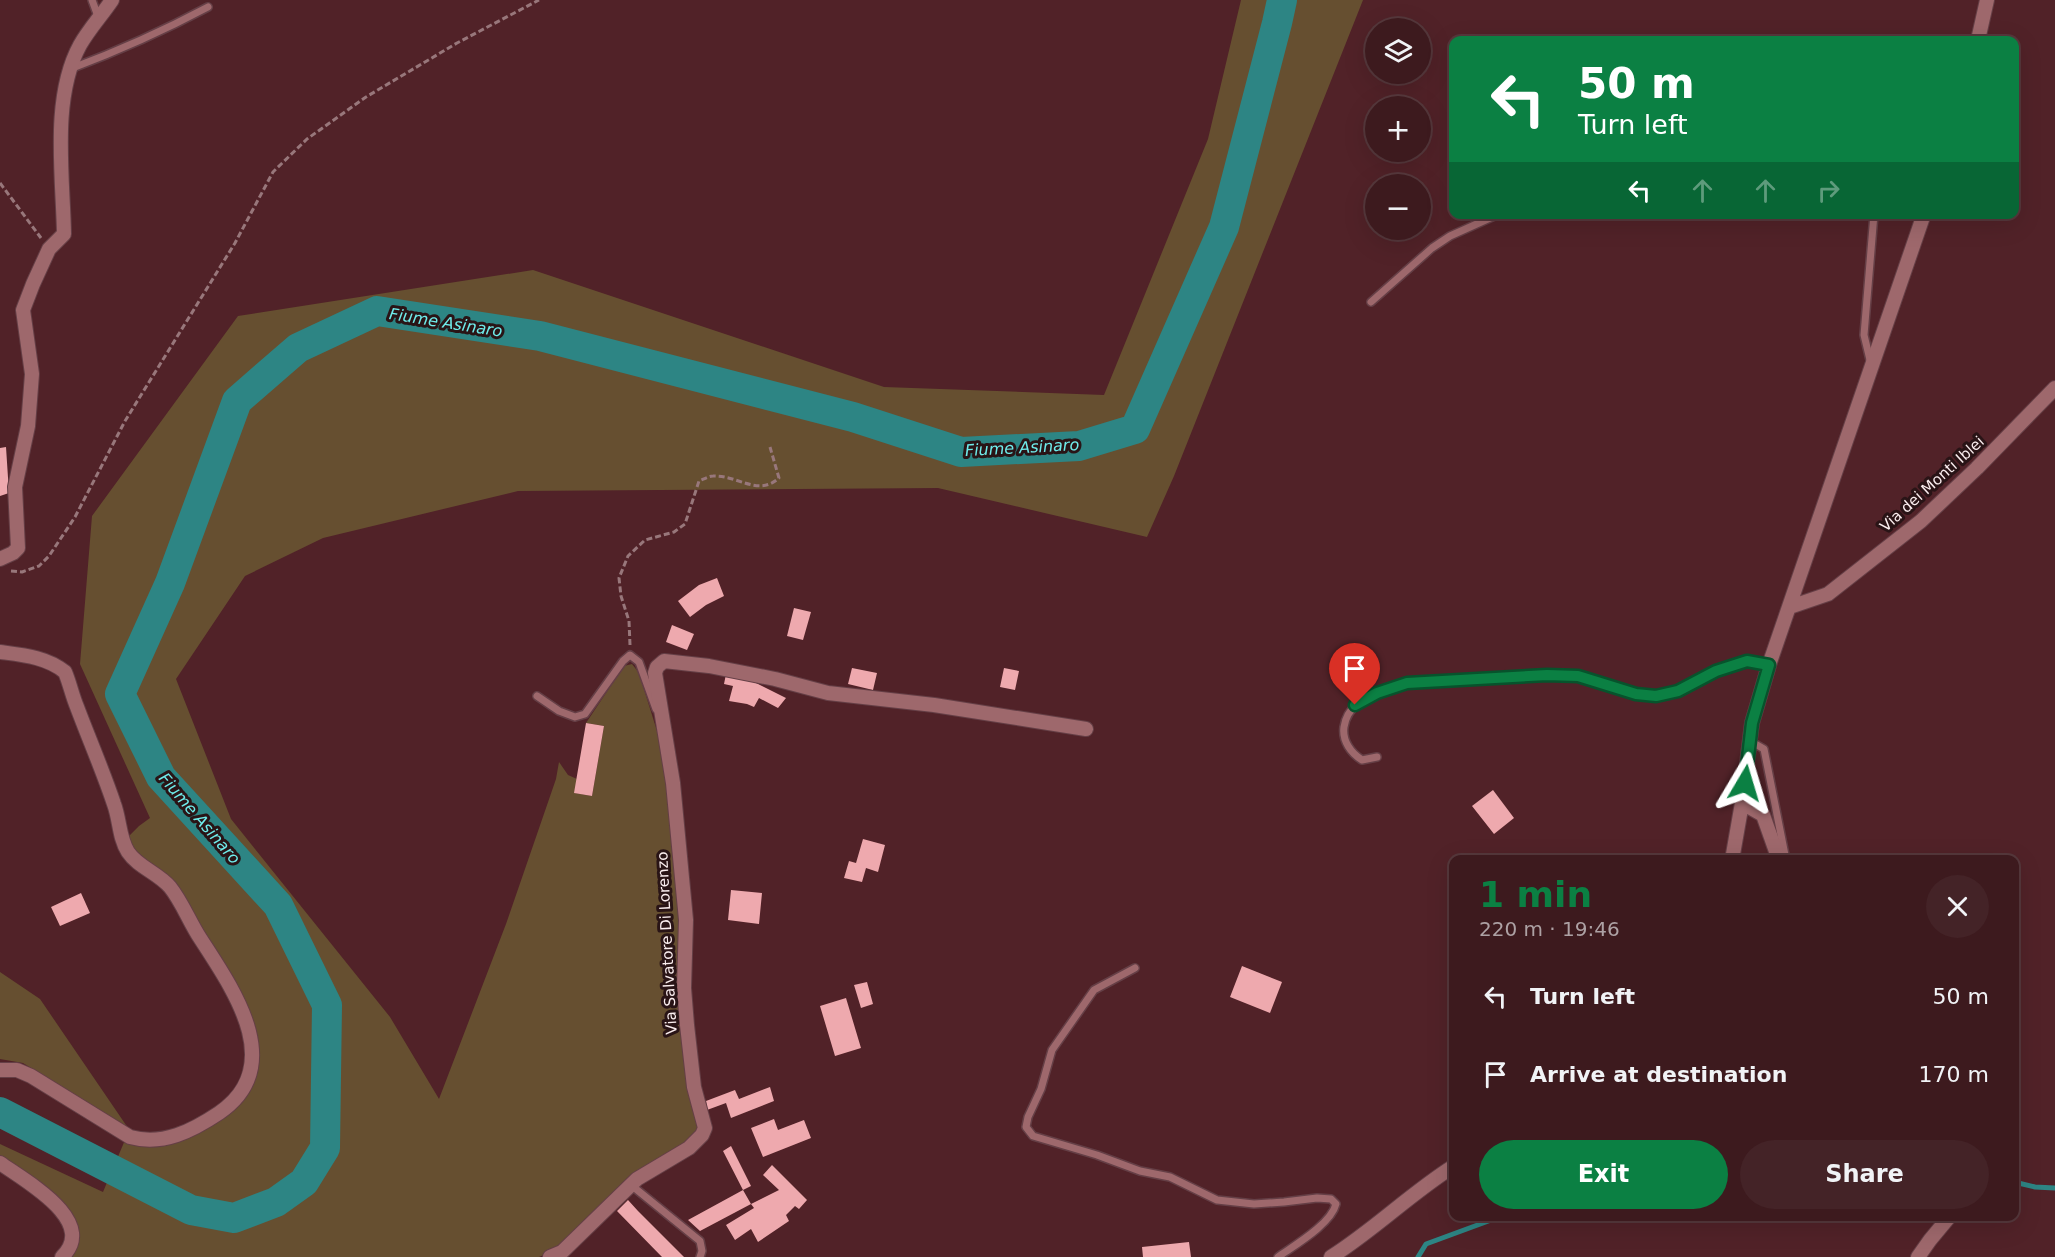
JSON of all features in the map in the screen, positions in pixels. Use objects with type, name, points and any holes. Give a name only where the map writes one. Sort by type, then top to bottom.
[{"type":"street","points":[[4,565],[18,548],[15,487],[28,426],[32,374],[23,310],[49,249],[64,234],[61,112],[70,69],[80,44],[112,0]]},
{"type":"street","points":[[1979,36],[1987,0]]},
{"type":"street","points":[[1733,855],[1752,723],[1769,665],[1922,219]]},
{"type":"street","name":"Via dei Monti Iblei","points":[[1790,607],[1828,594],[1921,521],[1977,468],[2055,388]]},
{"type":"street","points":[[0,652],[38,659],[57,665],[65,672],[115,807],[125,846],[135,859],[161,878],[177,897],[198,936],[226,976],[248,1027],[252,1050],[252,1069],[247,1085],[236,1099],[202,1124],[183,1134],[155,1140],[130,1137],[31,1076],[17,1070],[0,1070]]},
{"type":"street","name":"Via Salvatore Di Lorenzo","points":[[550,1257],[562,1252],[637,1179],[689,1148],[702,1135],[705,1128],[694,1087],[687,1025],[684,988],[686,920],[673,783],[663,732],[655,673],[657,667],[664,661],[710,666],[775,679],[828,693],[933,705],[1086,729]]},
{"type":"street","points":[[1742,803],[1763,816],[1777,855]]},
{"type":"street","points":[[0,1163],[59,1206],[70,1223],[72,1236],[70,1249],[62,1257]]},
{"type":"street","points":[[1331,1257],[1449,1169]]},
{"type":"street","points":[[1918,1257],[1946,1221]]},
{"type":"lane","points":[[92,0],[99,19]]},
{"type":"lane","points":[[70,69],[134,44],[208,7]]},
{"type":"lane","points":[[1371,302],[1432,248],[1450,236],[1488,219]]},
{"type":"lane","points":[[1872,369],[1864,335],[1874,219]]},
{"type":"lane","points":[[537,696],[559,711],[575,717],[585,714],[623,661],[630,655],[639,662],[663,732]]},
{"type":"lane","points":[[1377,757],[1362,760],[1352,754],[1343,734],[1345,720],[1355,705],[1377,693],[1407,683],[1547,675],[1578,676],[1636,694],[1656,696],[1678,691],[1716,671],[1747,661],[1769,665]]},
{"type":"lane","points":[[1750,741],[1764,749],[1785,855]]},
{"type":"lane","points":[[1135,968],[1094,990],[1052,1050],[1041,1089],[1026,1127],[1033,1136],[1097,1155],[1140,1171],[1170,1177],[1217,1200],[1254,1204],[1317,1198],[1331,1199],[1336,1204],[1334,1212],[1323,1224],[1278,1257]]},
{"type":"lane","points":[[631,1185],[700,1241],[702,1251],[700,1257]]},
{"type":"path","points":[[4,565],[22,572],[39,567],[49,556],[75,517],[125,421],[235,243],[273,172],[307,140],[366,97],[539,0]]},
{"type":"path","points":[[0,183],[49,249]]},
{"type":"path","points":[[630,655],[629,621],[621,596],[619,578],[628,556],[645,540],[674,532],[685,524],[699,481],[712,476],[759,486],[771,485],[779,478],[770,447]]},
{"type":"shaded area","points":[[1241,0],[1363,0],[1174,476],[1147,537],[938,488],[518,491],[323,538],[245,576],[176,679],[231,819],[390,1017],[439,1099],[506,924],[556,779],[559,762],[568,775],[577,779],[575,793],[592,796],[604,726],[586,723],[624,666],[632,664],[639,673],[661,744],[669,784],[699,1117],[698,1133],[558,1249],[539,1257],[69,1257],[74,1222],[0,1159],[0,1144],[103,1192],[125,1140],[142,1147],[159,1144],[243,1097],[253,1079],[255,1058],[202,933],[126,839],[150,818],[80,664],[92,516],[238,316],[533,270],[884,387],[1104,395],[1208,139]]},
{"type":"shaded area","points":[[0,972],[40,999],[128,1128],[23,1063],[0,1059]]},
{"type":"building","points":[[6,447],[9,493],[0,496],[0,448]]},
{"type":"building","points":[[717,578],[724,596],[706,605],[690,617],[678,601],[699,585]]},
{"type":"building","points":[[794,608],[811,612],[803,640],[787,636]]},
{"type":"building","points":[[672,625],[694,634],[687,650],[666,642]]},
{"type":"building","points":[[852,668],[877,673],[873,690],[848,684]]},
{"type":"building","points":[[1004,668],[1019,671],[1015,690],[1000,687]]},
{"type":"building","points":[[726,674],[754,682],[786,698],[778,708],[759,698],[754,707],[729,701],[733,686],[724,684]]},
{"type":"building","points":[[586,723],[604,726],[592,796],[574,793]]},
{"type":"building","points":[[1493,790],[1514,818],[1494,834],[1472,806]]},
{"type":"building","points":[[863,839],[885,845],[878,872],[866,868],[862,882],[844,878],[849,861],[856,863]]},
{"type":"building","points":[[731,890],[762,893],[759,924],[728,920]]},
{"type":"building","points":[[81,893],[90,913],[60,926],[51,907]]},
{"type":"building","points":[[1242,966],[1282,982],[1270,1013],[1230,997]]},
{"type":"building","points":[[867,982],[873,1004],[861,1008],[854,985]]},
{"type":"building","points":[[846,998],[861,1048],[835,1056],[820,1006]]},
{"type":"building","points":[[770,1087],[774,1101],[731,1118],[726,1103],[707,1110],[706,1101],[735,1090],[739,1099]]},
{"type":"building","points":[[774,1119],[778,1130],[804,1120],[811,1138],[763,1157],[751,1128]]},
{"type":"building","points":[[731,1146],[751,1186],[743,1190],[723,1151]]},
{"type":"building","points":[[772,1165],[807,1200],[799,1209],[795,1206],[786,1215],[789,1221],[758,1242],[751,1229],[735,1240],[726,1225],[754,1208],[751,1204],[779,1190],[763,1175]]},
{"type":"building","points":[[743,1190],[751,1204],[700,1231],[688,1220]]},
{"type":"building","points":[[628,1200],[684,1257],[662,1257],[617,1211]]},
{"type":"building","points":[[1189,1242],[1191,1257],[1143,1257],[1142,1247]]},
{"type":"waterway","name":"Fiume Asinaro","points":[[0,1112],[191,1210],[234,1218],[276,1202],[304,1182],[325,1148],[327,1005],[278,905],[161,777],[120,694],[170,583],[237,401],[298,348],[377,311],[540,336],[853,417],[961,452],[1079,446],[1135,429],[1224,227],[1282,0]]},
{"type":"waterway","points":[[2019,1183],[2055,1188]]},
{"type":"waterway","points":[[1418,1257],[1426,1244],[1488,1221]]},
{"type":"route","points":[[1355,705],[1377,693],[1407,683],[1547,675],[1578,676],[1636,694],[1656,696],[1678,691],[1716,671],[1747,661],[1759,662],[1769,665],[1752,723],[1745,783]]}]
